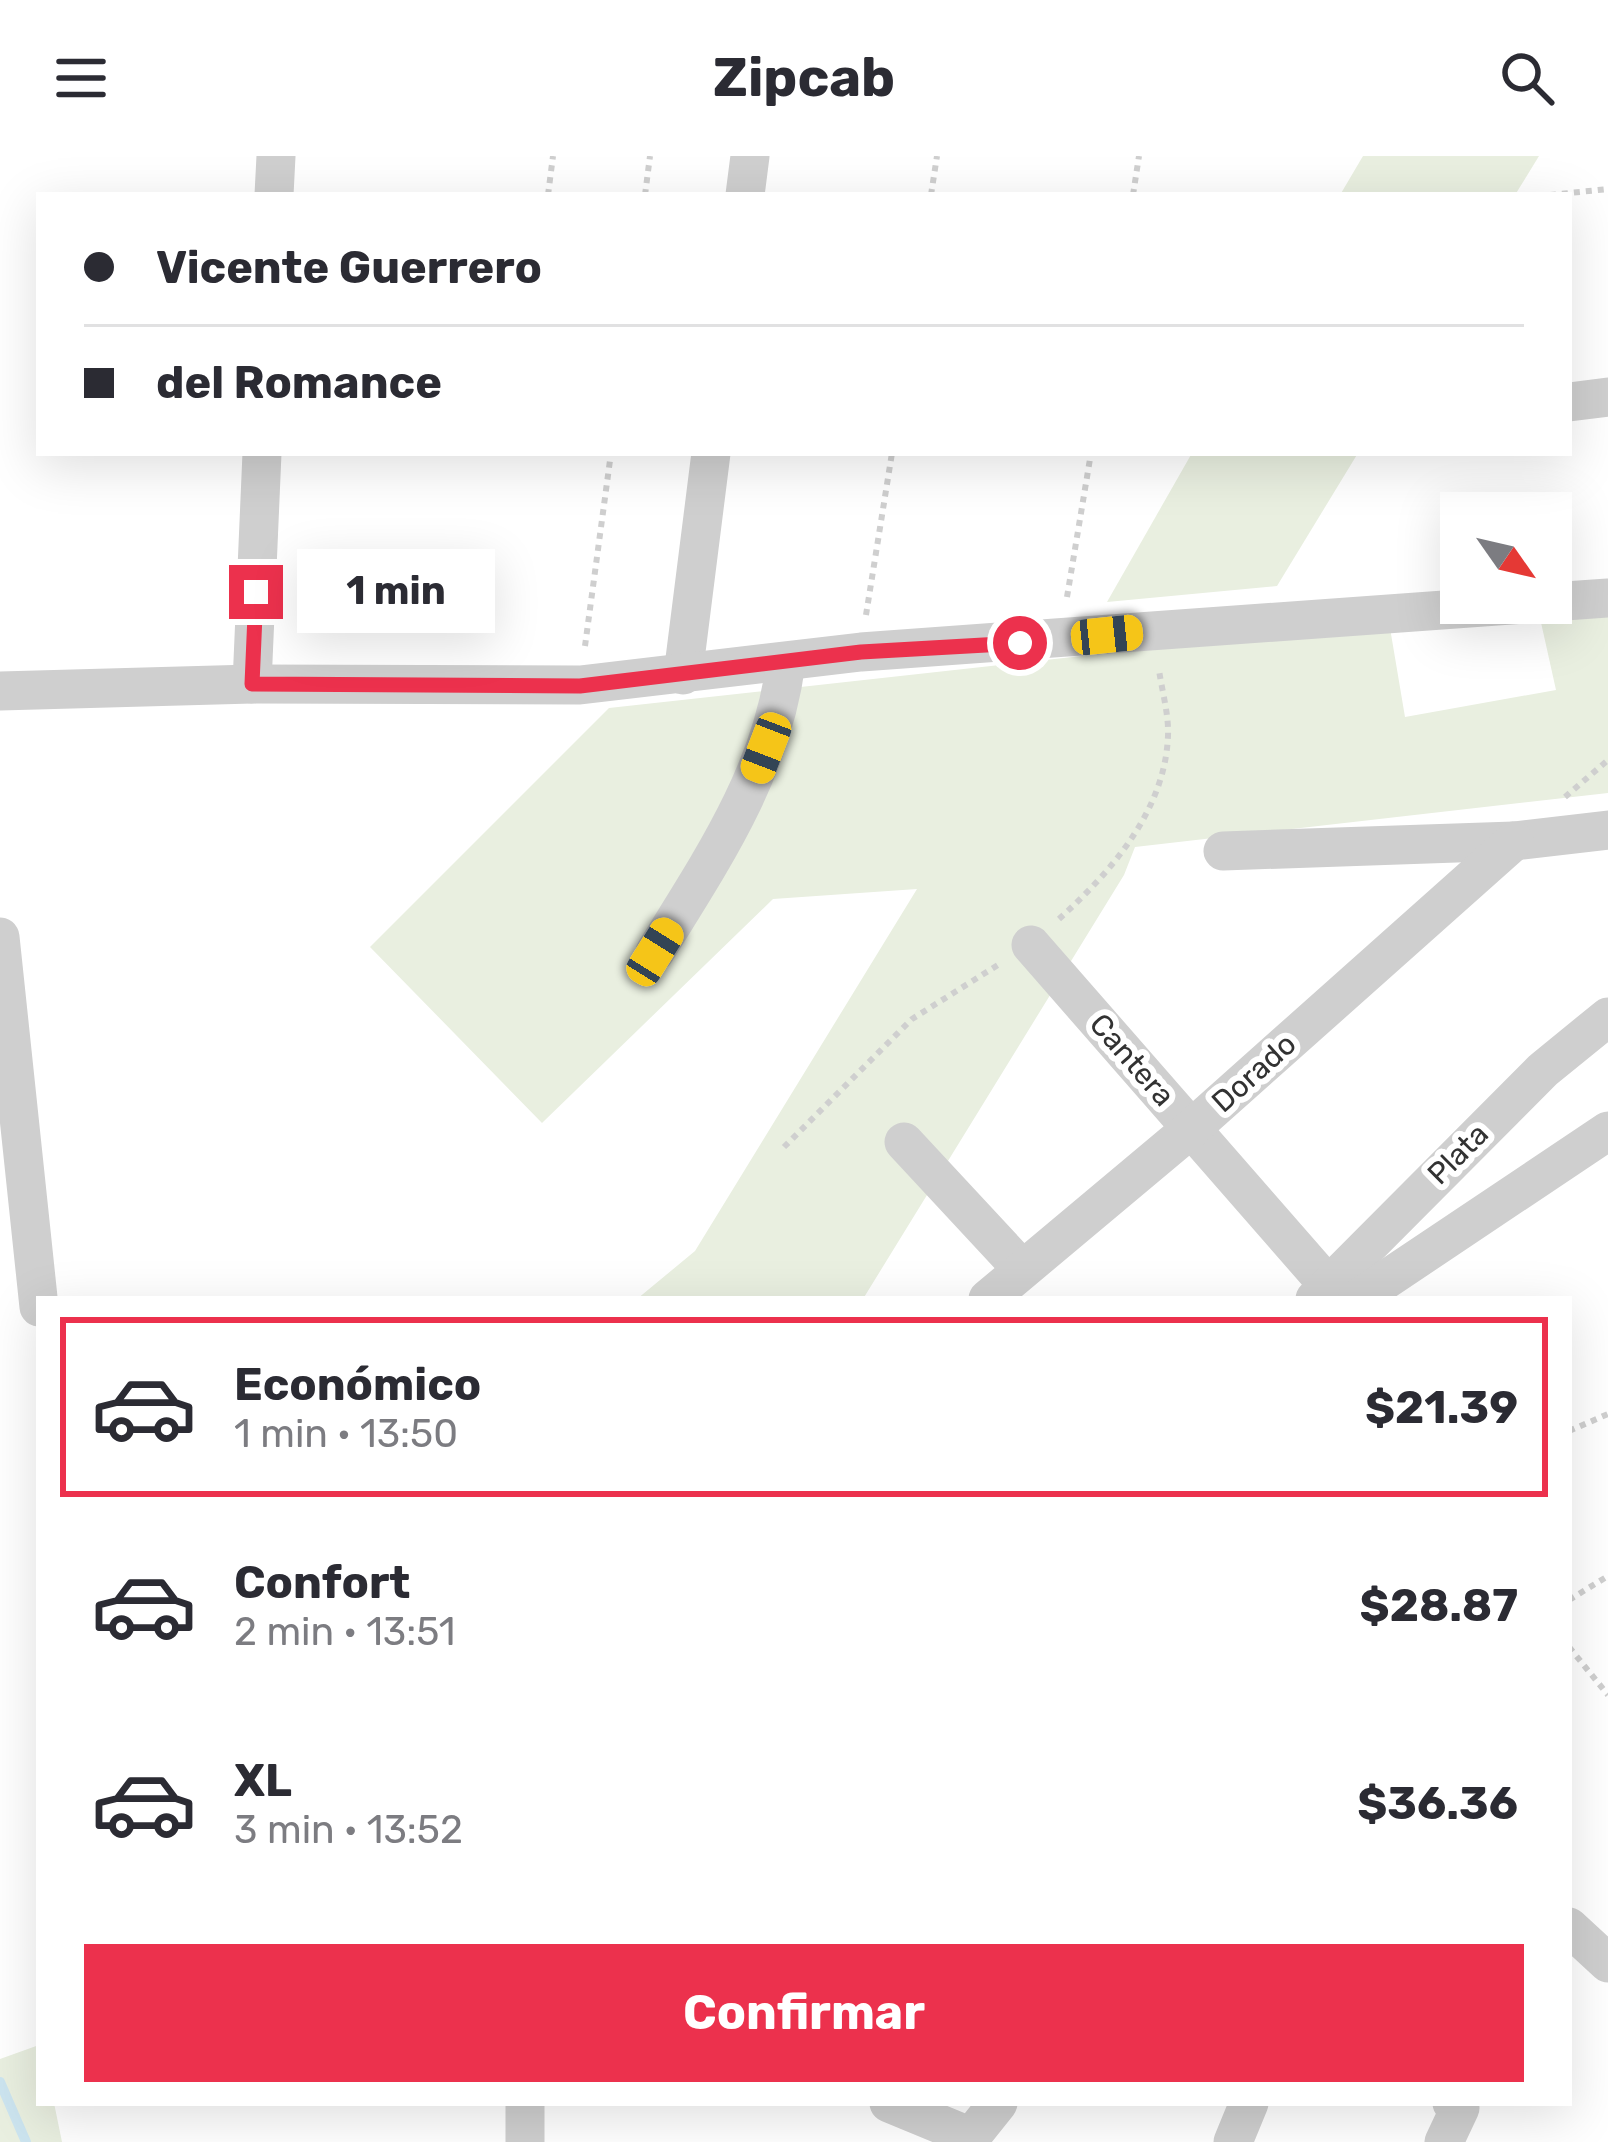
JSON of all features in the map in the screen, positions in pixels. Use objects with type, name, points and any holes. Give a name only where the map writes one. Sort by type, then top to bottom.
[{"type":"street","points":[[274,192],[276,156]]},
{"type":"street","points":[[745,192],[750,156]]},
{"type":"street","points":[[1572,402],[1608,398]]},
{"type":"street","points":[[252,684],[262,456]]},
{"type":"street","points":[[683,675],[711,456]]},
{"type":"street","points":[[1572,601],[1608,598]]},
{"type":"street","points":[[0,691],[252,684],[580,686],[861,652],[1440,611]]},
{"type":"street","points":[[655,952],[738,819],[779,713],[786,662]]},
{"type":"street","points":[[1223,851],[1514,841],[1608,830]]},
{"type":"street","name":"Dorado","points":[[991,1296],[1192,1128],[1514,841]]},
{"type":"street","points":[[0,937],[38,1296]]},
{"type":"street","name":"Cantera","points":[[1030,945],[1334,1294]]},
{"type":"street","name":"Plata","points":[[1334,1294],[1543,1070],[1608,1017]]},
{"type":"street","points":[[1334,1294],[1608,1131]]},
{"type":"street","points":[[904,1142],[1022,1269]]},
{"type":"street","points":[[1572,1930],[1608,1963]]},
{"type":"street","points":[[525,2106],[525,2142]]},
{"type":"street","points":[[896,2106],[968,2139],[996,2106]]},
{"type":"street","points":[[1233,2142],[1249,2106]]},
{"type":"path","points":[[548,192],[553,156]]},
{"type":"path","points":[[645,192],[650,156]]},
{"type":"path","points":[[932,192],[938,156]]},
{"type":"path","points":[[1133,192],[1139,156]]},
{"type":"path","points":[[1572,193],[1608,189]]},
{"type":"path","points":[[580,686],[611,456]]},
{"type":"path","points":[[861,652],[892,456]]},
{"type":"path","points":[[1060,640],[1090,456]]},
{"type":"path","points":[[1572,1430],[1608,1414]]},
{"type":"path","points":[[1572,1598],[1608,1576]]},
{"type":"path","points":[[1572,1651],[1608,1695]]},
{"type":"green space","points":[[1363,156],[1539,156],[1517,192],[1342,192]]},
{"type":"green space","points":[[1190,456],[1356,456],[1277,586],[1107,602]]},
{"type":"green space","points":[[1608,604],[1608,793],[1135,847],[1124,875],[865,1296],[641,1296],[695,1251],[917,889],[773,899],[542,1123],[370,947],[609,708],[1389,622],[1405,717],[1556,690],[1541,624],[1572,624],[1572,607]]},
{"type":"green space","points":[[36,2046],[36,2106],[55,2106],[62,2142],[0,2142],[0,2059]]},
{"type":"waterway","points":[[0,2082],[26,2142]]},
{"type":"route","points":[[256,592],[252,684],[580,686],[861,652],[1020,643]]}]
